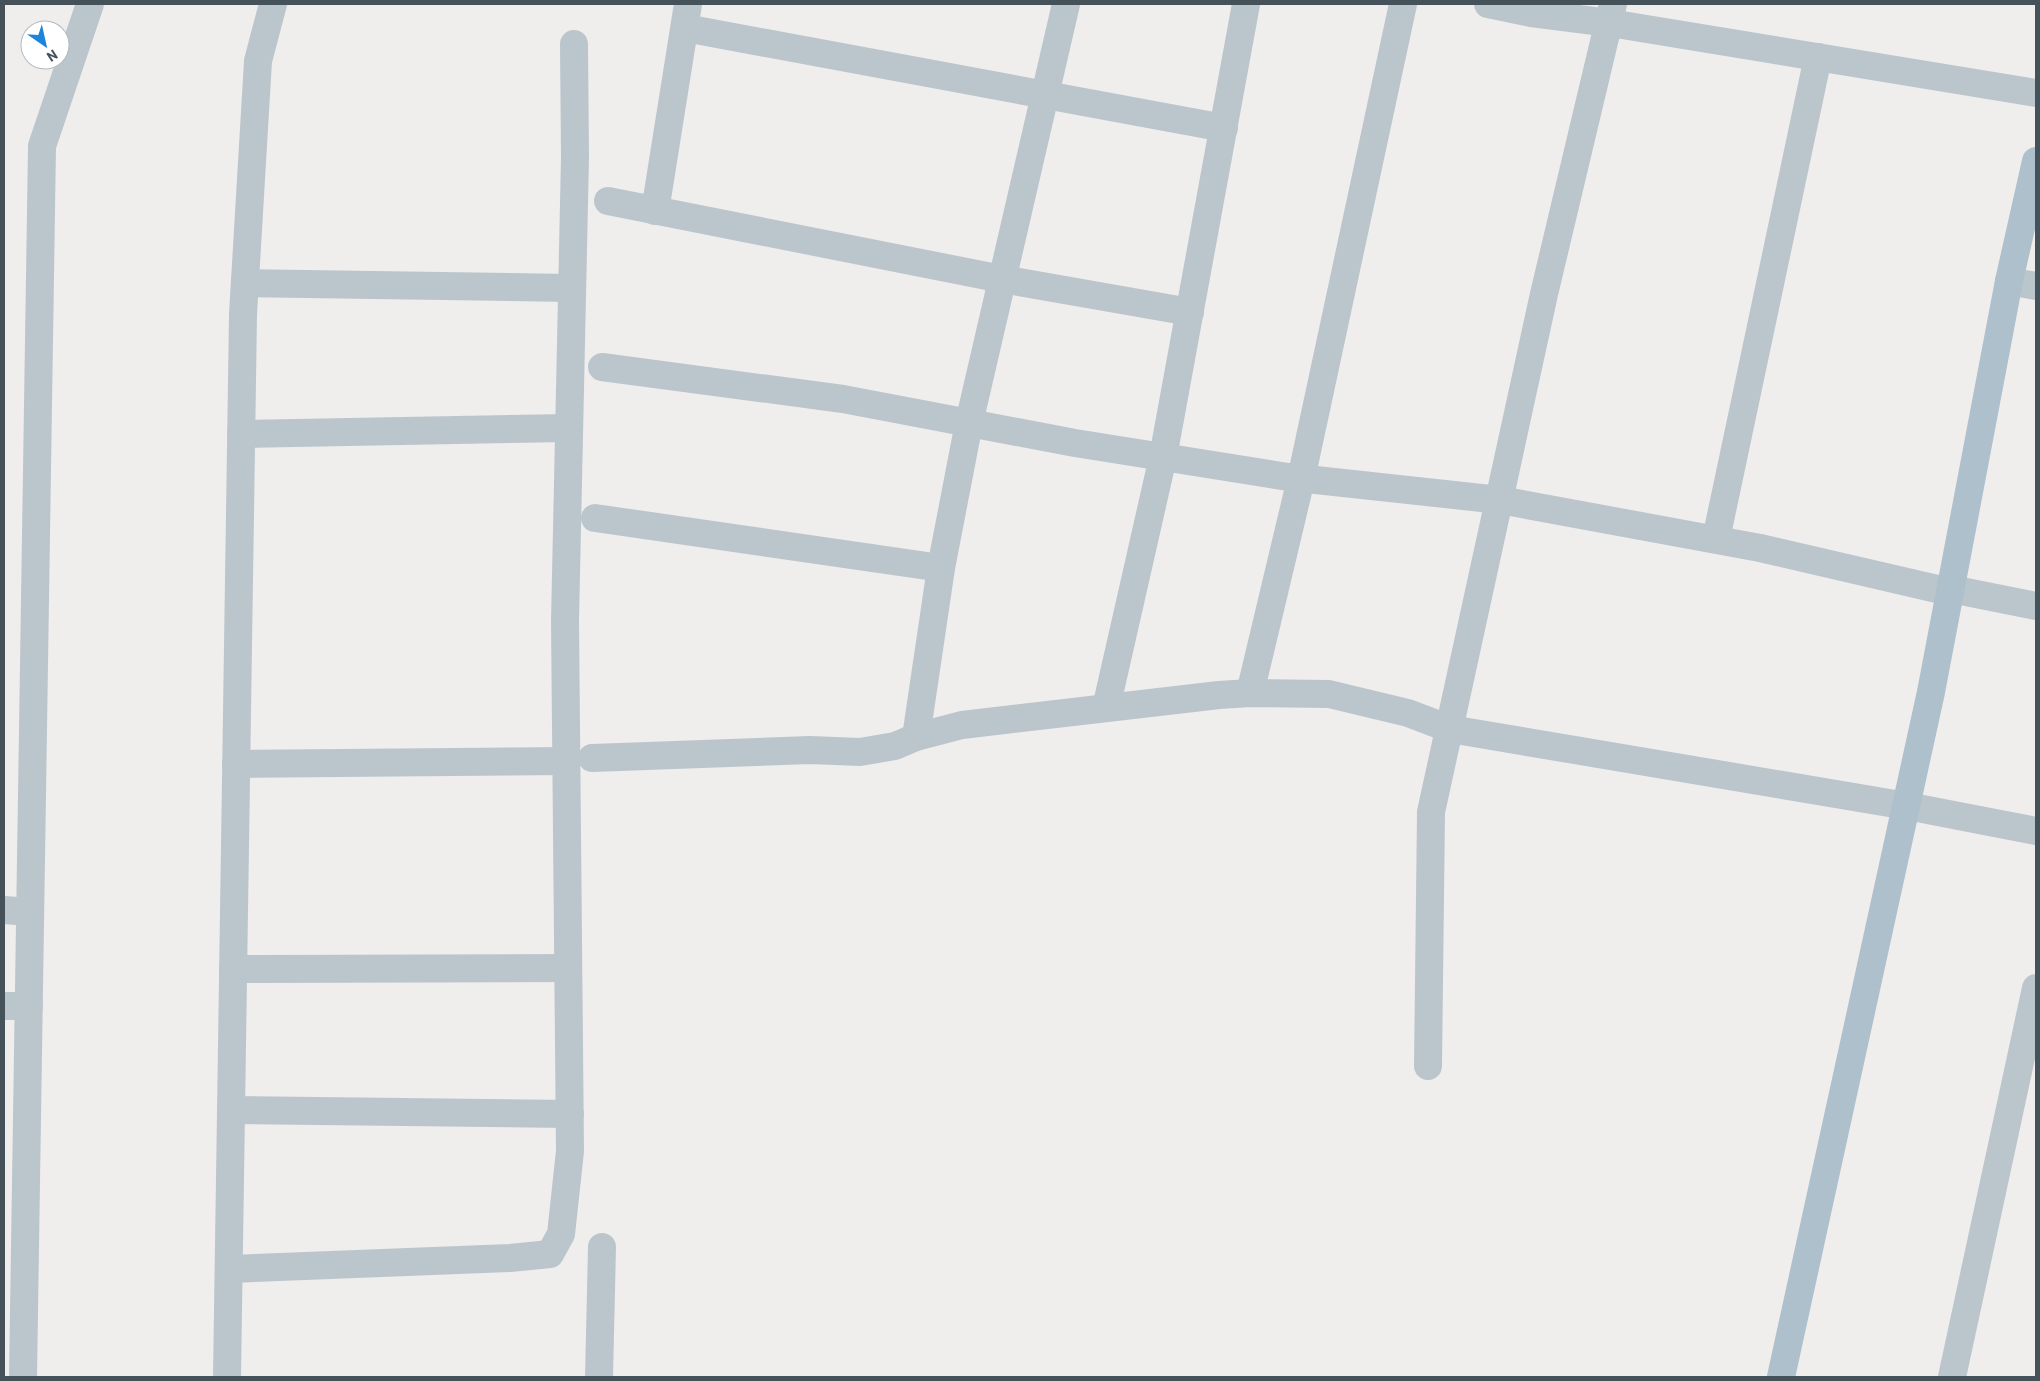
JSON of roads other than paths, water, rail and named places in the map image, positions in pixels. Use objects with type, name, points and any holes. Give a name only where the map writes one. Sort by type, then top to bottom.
[{"type":"main road","points":[[1781,1377],[1931,692],[2009,281],[2036,162]]},
{"type":"street","points":[[24,1377],[16,1006],[30,912],[42,146],[90,4]]},
{"type":"street","points":[[227,1377],[241,434],[245,283],[258,61],[273,4]]},
{"type":"street","points":[[916,737],[941,568],[970,423],[1066,4]]},
{"type":"street","points":[[1106,708],[1163,457],[1246,4]]},
{"type":"street","points":[[1250,693],[1301,479],[1403,4]]},
{"type":"street","points":[[1488,4],[1531,13],[1612,13],[1818,57],[2036,93]]},
{"type":"street","points":[[1428,1066],[1432,812],[1544,294],[1612,13]]},
{"type":"street","points":[[655,211],[686,16],[1045,95],[1224,128]]},
{"type":"street","points":[[229,1269],[510,1258],[550,1254],[561,1234],[570,1152],[568,968],[579,760],[565,621],[576,157],[574,44]]},
{"type":"street","points":[[1716,539],[1818,57]]},
{"type":"street","points":[[608,202],[1002,279],[1190,312]]},
{"type":"street","points":[[2009,281],[2036,286]]},
{"type":"street","points":[[245,283],[572,288]]},
{"type":"street","points":[[602,367],[843,399],[1075,443],[1301,479],[1500,500],[1716,539],[1950,590],[2036,606]]},
{"type":"street","points":[[241,434],[570,428]]},
{"type":"street","points":[[595,518],[941,568]]},
{"type":"street","points":[[236,764],[579,760],[810,750],[860,752],[894,746],[916,737],[962,725],[1219,695],[1250,693],[1329,694],[1408,712],[1450,729],[1907,806],[2036,831]]},
{"type":"street","points":[[4,910],[30,912]]},
{"type":"street","points":[[233,969],[568,968]]},
{"type":"street","points":[[1952,1377],[2036,988]]},
{"type":"street","points":[[231,1110],[570,1114]]},
{"type":"street","points":[[599,1377],[602,1247]]}]
